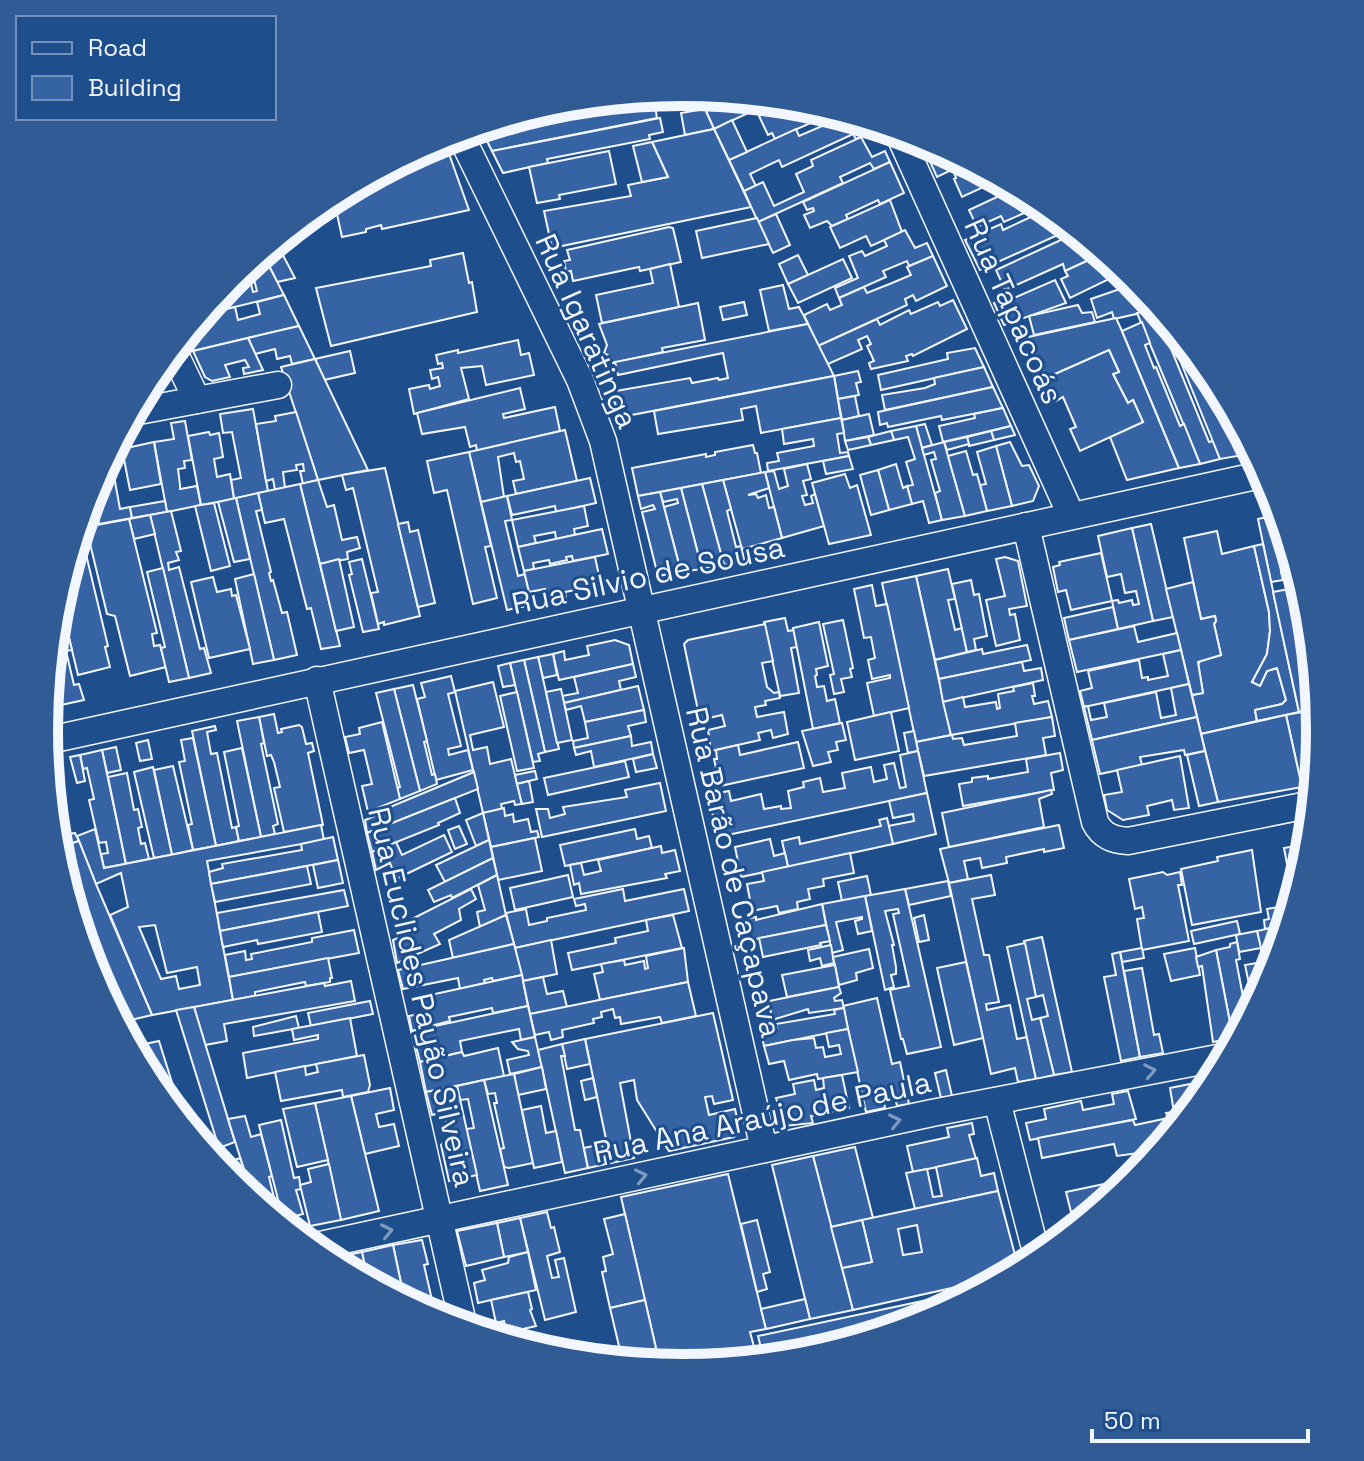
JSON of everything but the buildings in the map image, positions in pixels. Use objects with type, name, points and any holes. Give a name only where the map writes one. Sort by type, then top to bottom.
[{"type":"street","name":"Rua Igaratinga","points":[[466,146],[580,380],[603,441],[642,609]]},
{"type":"street","name":"Rua Tapacoás","points":[[905,148],[1071,515]]},
{"type":"street","points":[[179,362],[197,400]]},
{"type":"street","points":[[147,409],[278,385]]},
{"type":"street","name":"Rua Silvio de Sousa","points":[[58,738],[1252,477]]},
{"type":"street","points":[[1026,526],[1100,831],[1117,840],[1128,841],[1302,806]]},
{"type":"street","name":"Rua Barão de Caçapava","points":[[642,609],[764,1149]]},
{"type":"street","name":"Rua Euclides Payão Silveira","points":[[317,680],[461,1314]]},
{"type":"street","name":"Rua Ana Araújo de Paula","points":[[327,1244],[764,1149],[1212,1059]]},
{"type":"street","points":[[997,1101],[1034,1245]]}]
